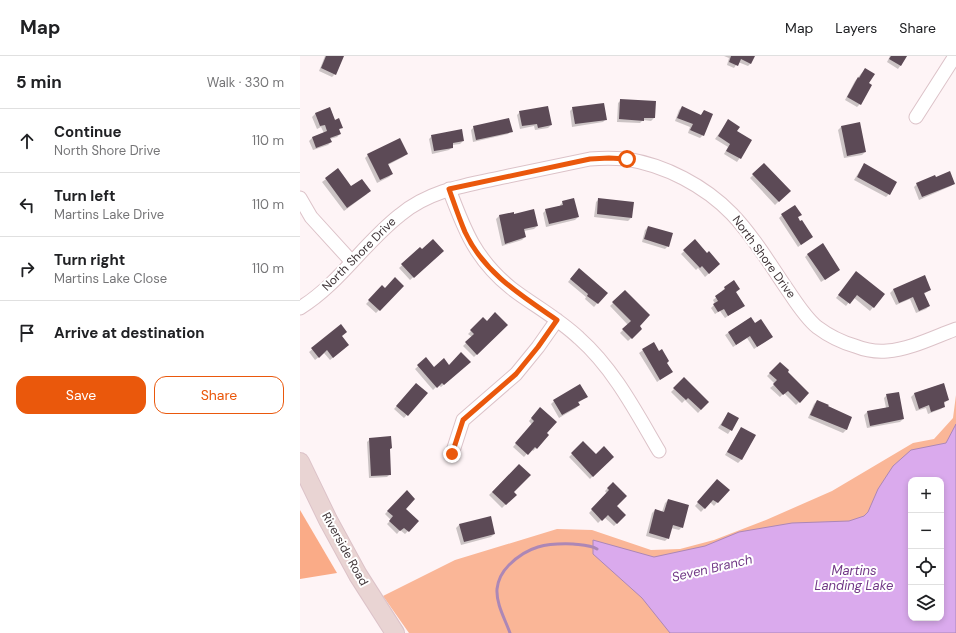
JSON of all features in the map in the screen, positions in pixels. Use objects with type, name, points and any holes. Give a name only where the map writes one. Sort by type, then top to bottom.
[{"type":"street","points":[[916,117],[955,56]]},
{"type":"street","name":"North Shore Drive","points":[[300,308],[328,287],[385,228],[401,214],[424,199],[449,189],[590,159],[609,158],[627,159],[660,168],[704,190],[718,201],[748,232],[802,311],[816,326],[839,342],[866,350],[886,351],[905,348],[956,329]]},
{"type":"street","points":[[449,189],[466,233],[485,263],[511,288],[557,320],[579,338],[598,358],[624,394],[659,452]]},
{"type":"street","points":[[300,198],[311,217],[352,262]]},
{"type":"street","points":[[452,454],[463,420],[516,374],[557,320]]},
{"type":"street","name":"Riverside Road","points":[[300,462],[328,520],[358,575],[395,633]]},
{"type":"shaded area","points":[[956,395],[956,633],[409,633],[383,596],[455,560],[557,529],[592,530],[651,550],[680,549],[714,540],[766,520],[832,491],[913,443],[934,439],[953,418]]},
{"type":"shaded area","points":[[300,510],[337,573],[300,579]]},
{"type":"water","name":"Martins Landing Lake","points":[[956,424],[956,633],[670,633],[642,598],[593,554],[593,540],[654,557],[705,546],[739,532],[792,523],[849,521],[864,516],[868,512],[878,489],[893,466],[911,450],[946,443]]},
{"type":"building","points":[[326,56],[344,56],[336,75],[321,68]]},
{"type":"building","points":[[731,56],[755,56],[751,64],[741,59],[738,66],[729,62]]},
{"type":"building","points":[[891,56],[907,56],[901,66],[889,59]]},
{"type":"building","points":[[865,68],[875,74],[869,83],[872,85],[861,105],[847,97],[858,77],[859,78]]},
{"type":"building","points":[[620,99],[656,101],[655,118],[644,118],[644,121],[619,119]]},
{"type":"building","points":[[604,103],[607,120],[575,124],[572,107]]},
{"type":"building","points":[[548,106],[552,125],[538,128],[537,124],[522,126],[519,111]]},
{"type":"building","points":[[682,106],[701,115],[704,110],[713,114],[704,136],[690,130],[693,124],[677,118]]},
{"type":"building","points":[[330,107],[335,120],[339,118],[343,128],[339,129],[341,134],[330,138],[332,142],[316,148],[312,137],[327,131],[325,125],[320,126],[315,113]]},
{"type":"building","points":[[509,118],[513,132],[476,140],[473,126]]},
{"type":"building","points":[[728,119],[740,127],[737,131],[752,140],[741,159],[726,151],[730,144],[718,136]]},
{"type":"building","points":[[860,122],[866,152],[847,156],[841,126]]},
{"type":"building","points":[[462,129],[464,141],[453,143],[453,148],[434,151],[431,135]]},
{"type":"building","points":[[400,138],[408,154],[388,164],[393,174],[380,180],[367,154]]},
{"type":"building","points":[[764,163],[791,191],[779,202],[752,174]]},
{"type":"building","points":[[864,163],[897,182],[890,195],[857,177]]},
{"type":"building","points":[[338,168],[351,186],[362,179],[371,191],[347,208],[325,178]]},
{"type":"building","points":[[950,171],[955,184],[922,197],[916,183],[935,175],[936,177]]},
{"type":"building","points":[[574,198],[579,217],[549,224],[545,209],[563,205],[562,201]]},
{"type":"building","points":[[598,198],[634,202],[632,218],[597,214]]},
{"type":"building","points":[[795,205],[802,215],[798,217],[800,221],[802,220],[813,237],[801,245],[781,214]]},
{"type":"building","points":[[534,209],[538,226],[524,229],[526,237],[505,244],[499,215],[514,212],[514,214]]},
{"type":"building","points":[[648,226],[673,233],[669,247],[644,239]]},
{"type":"building","points":[[433,239],[444,251],[414,278],[401,264],[420,247],[422,249]]},
{"type":"building","points":[[695,239],[707,253],[709,251],[720,264],[709,274],[702,266],[700,268],[683,250]]},
{"type":"building","points":[[823,243],[840,270],[825,280],[807,254]]},
{"type":"building","points":[[579,268],[608,293],[598,304],[587,296],[588,294],[570,279]]},
{"type":"building","points":[[856,271],[885,294],[874,308],[857,295],[850,304],[838,295]]},
{"type":"building","points":[[925,275],[931,290],[924,293],[930,306],[919,311],[913,297],[899,303],[893,289]]},
{"type":"building","points":[[395,277],[404,286],[380,311],[368,300],[382,285],[385,288]]},
{"type":"building","points":[[734,280],[740,289],[736,292],[745,306],[728,316],[724,309],[718,312],[713,304],[718,301],[715,296]]},
{"type":"building","points":[[625,290],[650,315],[640,326],[642,329],[632,339],[622,329],[631,321],[612,302]]},
{"type":"building","points":[[495,312],[508,325],[477,355],[465,342],[474,334],[470,330],[483,317],[487,321]]},
{"type":"building","points":[[751,317],[755,323],[761,319],[773,337],[757,347],[750,336],[736,345],[728,332]]},
{"type":"building","points":[[341,324],[347,332],[342,336],[349,345],[333,358],[327,350],[319,358],[311,348]]},
{"type":"building","points":[[654,342],[659,351],[662,349],[669,361],[667,363],[673,372],[660,380],[642,349]]},
{"type":"building","points":[[461,352],[471,362],[444,385],[442,383],[437,388],[417,365],[426,357],[434,367],[444,358],[449,365]]},
{"type":"building","points":[[780,362],[809,393],[800,403],[788,391],[783,395],[773,384],[777,380],[769,373]]},
{"type":"building","points":[[684,377],[709,402],[701,410],[688,398],[686,400],[673,388]]},
{"type":"building","points":[[416,383],[428,393],[408,416],[396,406]]},
{"type":"building","points":[[944,383],[949,400],[944,402],[945,407],[931,412],[929,405],[919,409],[914,393]]},
{"type":"building","points":[[580,384],[588,397],[578,402],[580,405],[562,415],[553,400]]},
{"type":"building","points":[[899,392],[904,419],[870,426],[867,411],[889,407],[886,394]]},
{"type":"building","points":[[817,400],[852,417],[847,430],[810,415]]},
{"type":"building","points":[[540,407],[557,422],[547,433],[549,435],[537,449],[535,447],[528,455],[515,443],[534,421],[531,418]]},
{"type":"building","points":[[728,412],[739,418],[732,431],[721,425]]},
{"type":"building","points":[[741,427],[756,435],[742,460],[727,452]]},
{"type":"building","points":[[391,436],[391,475],[371,476],[369,438]]},
{"type":"building","points":[[583,441],[596,454],[604,446],[614,457],[593,477],[571,453]]},
{"type":"building","points":[[519,464],[531,475],[514,492],[517,495],[506,505],[492,492]]},
{"type":"building","points":[[717,479],[730,490],[718,503],[713,500],[705,509],[697,502]]},
{"type":"building","points":[[613,482],[627,496],[617,506],[626,515],[617,524],[608,515],[602,521],[591,509],[609,490],[607,488]]},
{"type":"building","points":[[407,490],[415,499],[406,509],[419,521],[409,532],[404,528],[400,531],[389,521],[393,516],[387,511]]},
{"type":"building","points":[[668,499],[689,505],[683,528],[673,525],[669,539],[649,533],[655,509],[664,512]]},
{"type":"building","points":[[491,516],[495,534],[464,542],[459,524]]},
{"type":"waterway","name":"Seven Branch","points":[[510,633],[499,606],[497,595],[500,579],[509,565],[530,550],[546,545],[573,544],[597,549]]},
{"type":"route","points":[[452,454],[463,420],[516,374],[557,320],[511,288],[485,263],[466,233],[449,189],[590,159],[627,159]]}]
